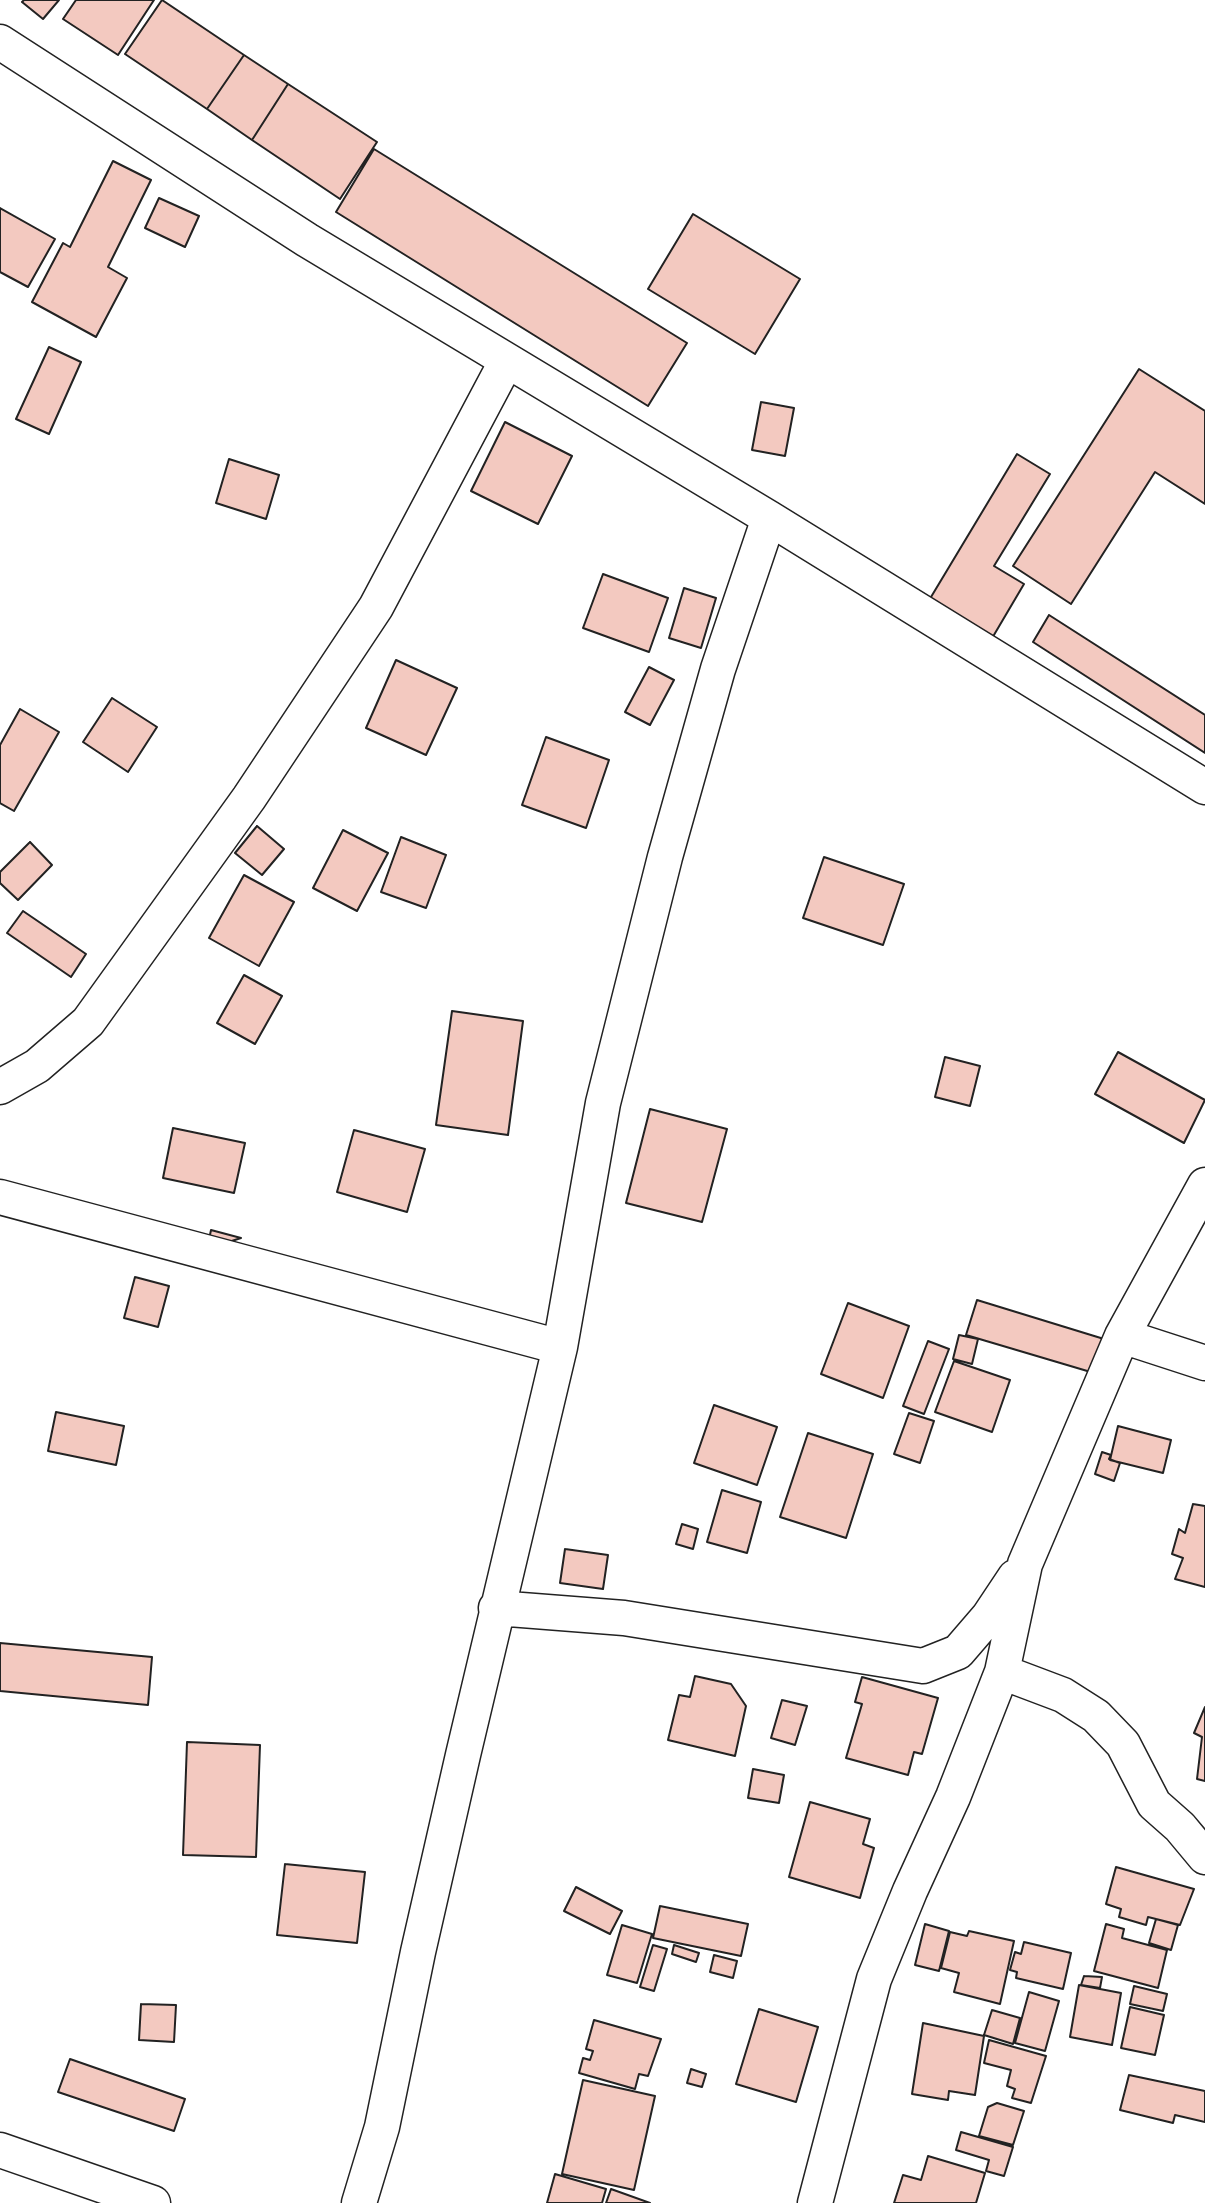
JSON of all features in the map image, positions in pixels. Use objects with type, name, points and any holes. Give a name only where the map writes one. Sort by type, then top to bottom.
[{"type":"street","points":[[0,42],[307,240],[769,518],[1205,787]]},
{"type":"street","points":[[0,1087],[37,1066],[88,1022],[249,798],[376,607],[506,362]]},
{"type":"street","points":[[359,2203],[382,2127],[496,1608],[560,1347],[603,1103],[718,669],[769,518]]},
{"type":"street","points":[[815,2203],[874,1979],[953,1797],[1002,1672],[1025,1564],[1122,1336],[1205,1185]]},
{"type":"street","points":[[0,1197],[560,1347]]},
{"type":"street","points":[[1122,1336],[1205,1363]]},
{"type":"street","points":[[496,1608],[624,1618],[923,1666],[958,1652],[989,1616],[1025,1564]]},
{"type":"street","points":[[1002,1672],[1063,1695],[1096,1716],[1123,1744],[1154,1804],[1180,1827],[1205,1857]]},
{"type":"street","points":[[0,2150],[153,2203]]},
{"type":"building","points":[[59,0],[43,19],[22,2]]},
{"type":"building","points":[[76,0],[154,0],[118,55],[63,19]]},
{"type":"building","points":[[162,0],[244,55],[207,109],[125,54]]},
{"type":"building","points":[[244,55],[288,84],[252,140],[207,109]]},
{"type":"building","points":[[288,84],[377,142],[340,199],[252,140]]},
{"type":"building","points":[[374,149],[687,343],[648,406],[336,212]]},
{"type":"building","points":[[113,161],[151,180],[108,267],[127,278],[96,337],[32,302],[63,243],[70,247]]},
{"type":"building","points":[[159,198],[199,216],[185,247],[145,228]]},
{"type":"building","points":[[0,208],[55,239],[28,287],[0,272]]},
{"type":"building","points":[[693,214],[800,279],[755,354],[648,289]]},
{"type":"building","points":[[49,347],[81,362],[49,434],[16,419]]},
{"type":"building","points":[[1139,369],[1205,411],[1205,504],[1155,472],[1071,604],[1013,566]]},
{"type":"building","points":[[761,402],[794,408],[785,456],[752,450]]},
{"type":"building","points":[[505,422],[572,456],[538,524],[471,491]]},
{"type":"building","points":[[1017,454],[1050,474],[994,566],[1024,584],[991,640],[928,602]]},
{"type":"building","points":[[229,459],[279,475],[266,519],[216,503]]},
{"type":"building","points":[[603,574],[668,598],[649,652],[583,628]]},
{"type":"building","points":[[684,588],[716,598],[701,648],[669,638]]},
{"type":"building","points":[[1049,615],[1205,715],[1205,753],[1033,642]]},
{"type":"building","points":[[396,660],[457,688],[426,755],[366,728]]},
{"type":"building","points":[[649,667],[674,680],[650,725],[625,712]]},
{"type":"building","points":[[112,698],[157,727],[128,772],[83,742]]},
{"type":"building","points":[[20,709],[59,732],[14,811],[0,803],[0,745]]},
{"type":"building","points":[[546,737],[609,760],[586,828],[522,805]]},
{"type":"building","points":[[257,826],[284,849],[262,875],[235,853]]},
{"type":"building","points":[[343,830],[388,853],[357,911],[313,888]]},
{"type":"building","points":[[401,837],[446,855],[426,908],[381,892]]},
{"type":"building","points":[[30,842],[52,865],[18,900],[0,883],[0,872]]},
{"type":"building","points":[[824,857],[904,884],[883,945],[803,918]]},
{"type":"building","points":[[244,875],[294,902],[259,966],[209,938]]},
{"type":"building","points":[[23,911],[86,954],[71,977],[7,933]]},
{"type":"building","points":[[244,975],[282,996],[255,1044],[217,1023]]},
{"type":"building","points":[[452,1011],[523,1021],[508,1135],[436,1125]]},
{"type":"building","points":[[1118,1052],[1205,1100],[1184,1143],[1095,1094]]},
{"type":"building","points":[[945,1057],[980,1066],[970,1106],[935,1097]]},
{"type":"building","points":[[650,1109],[727,1129],[702,1222],[626,1203]]},
{"type":"building","points":[[173,1128],[245,1143],[234,1193],[163,1178]]},
{"type":"building","points":[[354,1130],[425,1149],[407,1212],[337,1192]]},
{"type":"building","points":[[211,1230],[241,1238],[207,1249]]},
{"type":"building","points":[[135,1277],[169,1286],[158,1327],[124,1318]]},
{"type":"building","points":[[977,1300],[1104,1339],[1094,1373],[966,1335]]},
{"type":"building","points":[[848,1303],[909,1326],[883,1398],[821,1374]]},
{"type":"building","points":[[959,1335],[978,1339],[972,1364],[953,1359]]},
{"type":"building","points":[[928,1341],[949,1349],[924,1414],[903,1406]]},
{"type":"building","points":[[954,1361],[1010,1380],[992,1432],[935,1412]]},
{"type":"building","points":[[714,1405],[777,1427],[757,1485],[694,1463]]},
{"type":"building","points":[[56,1412],[124,1426],[116,1465],[48,1451]]},
{"type":"building","points":[[909,1413],[934,1421],[920,1463],[894,1454]]},
{"type":"building","points":[[1118,1426],[1171,1440],[1163,1473],[1110,1460]]},
{"type":"building","points":[[808,1433],[873,1454],[846,1538],[780,1517]]},
{"type":"building","points":[[1102,1452],[1120,1463],[1114,1481],[1095,1474]]},
{"type":"building","points":[[722,1490],[761,1502],[747,1553],[707,1542]]},
{"type":"building","points":[[1193,1504],[1205,1506],[1205,1587],[1175,1579],[1183,1558],[1172,1554],[1179,1529],[1185,1533]]},
{"type":"building","points":[[682,1524],[698,1529],[693,1549],[676,1544]]},
{"type":"building","points":[[565,1549],[608,1555],[603,1589],[560,1583]]},
{"type":"building","points":[[0,1643],[152,1657],[148,1705],[0,1691]]},
{"type":"building","points":[[695,1676],[731,1684],[746,1706],[735,1756],[668,1740],[679,1695],[690,1697]]},
{"type":"building","points":[[862,1677],[938,1698],[922,1754],[914,1752],[908,1775],[846,1758],[862,1704],[855,1702]]},
{"type":"building","points":[[782,1700],[807,1706],[795,1745],[771,1738]]},
{"type":"building","points":[[1205,1707],[1205,1781],[1197,1779],[1202,1737],[1194,1733]]},
{"type":"building","points":[[187,1742],[260,1745],[256,1857],[183,1855]]},
{"type":"building","points":[[753,1769],[784,1775],[779,1803],[748,1798]]},
{"type":"building","points":[[810,1802],[870,1819],[863,1844],[874,1848],[860,1898],[789,1877]]},
{"type":"building","points":[[285,1864],[365,1872],[357,1943],[277,1935]]},
{"type":"building","points":[[1116,1867],[1194,1889],[1180,1925],[1148,1917],[1146,1925],[1119,1917],[1121,1909],[1106,1904]]},
{"type":"building","points":[[576,1887],[622,1911],[610,1934],[564,1911]]},
{"type":"building","points":[[660,1906],[748,1924],[741,1956],[653,1938]]},
{"type":"building","points":[[1156,1919],[1178,1925],[1171,1950],[1149,1943]]},
{"type":"building","points":[[925,1924],[949,1931],[939,1971],[915,1965]]},
{"type":"building","points":[[1106,1924],[1124,1929],[1122,1938],[1167,1950],[1158,1988],[1094,1971]]},
{"type":"building","points":[[622,1925],[652,1934],[637,1983],[607,1975]]},
{"type":"building","points":[[969,1931],[1014,1941],[1000,2004],[954,1992],[959,1973],[941,1968],[950,1932],[967,1936]]},
{"type":"building","points":[[1024,1942],[1071,1953],[1063,1989],[1016,1978],[1017,1972],[1010,1970],[1015,1952],[1021,1954]]},
{"type":"building","points":[[653,1945],[667,1949],[654,1991],[640,1987]]},
{"type":"building","points":[[674,1945],[699,1953],[696,1962],[672,1954]]},
{"type":"building","points":[[714,1955],[737,1961],[733,1978],[710,1972]]},
{"type":"building","points":[[1084,1976],[1102,1977],[1100,1988],[1081,1985]]},
{"type":"building","points":[[1079,1985],[1121,1993],[1112,2045],[1070,2037]]},
{"type":"building","points":[[1134,1986],[1167,1994],[1163,2011],[1130,2004]]},
{"type":"building","points":[[1029,1992],[1059,2001],[1045,2051],[1015,2043]]},
{"type":"building","points":[[141,2004],[176,2005],[174,2042],[139,2040]]},
{"type":"building","points":[[1130,2007],[1164,2015],[1155,2055],[1121,2048]]},
{"type":"building","points":[[759,2009],[818,2027],[796,2102],[736,2084]]},
{"type":"building","points":[[992,2010],[1020,2018],[1013,2044],[984,2035]]},
{"type":"building","points":[[594,2020],[661,2039],[648,2076],[639,2074],[635,2089],[579,2073],[583,2058],[590,2060],[593,2051],[586,2049]]},
{"type":"building","points":[[923,2023],[984,2036],[975,2095],[949,2091],[948,2100],[912,2094]]},
{"type":"building","points":[[989,2040],[1046,2056],[1031,2103],[1012,2098],[1015,2089],[1007,2086],[1011,2070],[984,2063]]},
{"type":"building","points":[[70,2059],[185,2099],[174,2131],[58,2092]]},
{"type":"building","points":[[691,2069],[706,2074],[702,2087],[687,2083]]},
{"type":"building","points":[[1129,2075],[1205,2091],[1205,2122],[1175,2115],[1173,2123],[1120,2110]]},
{"type":"building","points":[[583,2080],[655,2096],[634,2190],[562,2174]]},
{"type":"building","points":[[997,2103],[1024,2111],[1013,2145],[979,2136],[988,2107]]},
{"type":"building","points":[[961,2132],[1013,2147],[1004,2176],[986,2171],[989,2160],[956,2150]]},
{"type":"building","points":[[928,2156],[985,2173],[976,2203],[894,2203],[903,2175],[921,2180]]},
{"type":"building","points":[[555,2174],[606,2189],[602,2203],[547,2203]]},
{"type":"building","points":[[611,2189],[650,2203],[606,2203]]}]
